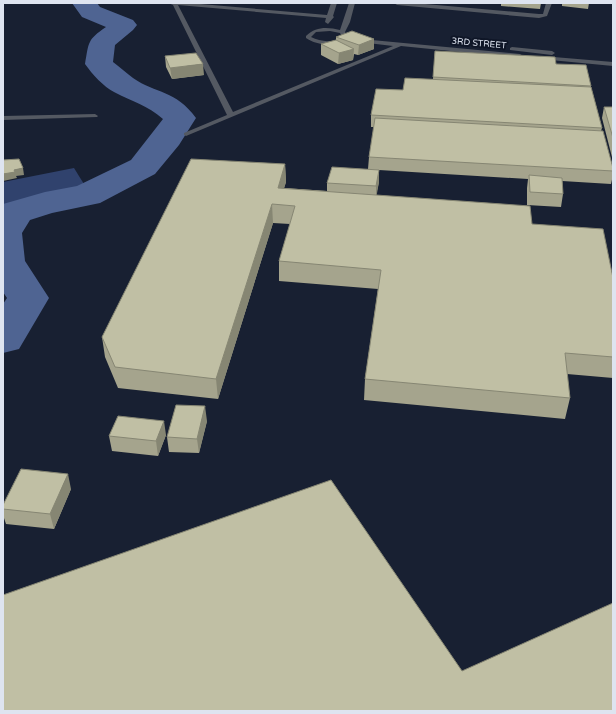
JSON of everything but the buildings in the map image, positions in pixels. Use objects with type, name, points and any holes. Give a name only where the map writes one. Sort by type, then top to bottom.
[{"type":"street","points":[[324,29],[331,17],[334,3]]},
{"type":"street","points":[[343,35],[352,3]]},
{"type":"street","points":[[397,3],[539,16],[545,15],[549,3]]},
{"type":"street","points":[[173,4],[331,17]]},
{"type":"street","points":[[173,4],[231,116]]},
{"type":"street","points":[[343,35],[324,42],[313,40],[308,37],[310,32],[324,29],[343,35],[352,35]]},
{"type":"street","name":"3RD STREET","points":[[343,35],[613,64]]},
{"type":"street","name":"3RD STREET","points":[[360,36],[402,42],[613,59]]},
{"type":"street","points":[[186,134],[402,42]]},
{"type":"street","points":[[3,118],[96,116]]},
{"type":"shaded area","points":[[74,168],[87,189],[3,207],[3,182]]},
{"type":"waterway","points":[[3,339],[28,298],[5,261],[3,233],[16,212],[45,203],[87,195],[143,167],[167,138],[180,118],[162,102],[123,85],[99,64],[102,42],[124,25],[91,12],[84,3]]}]
